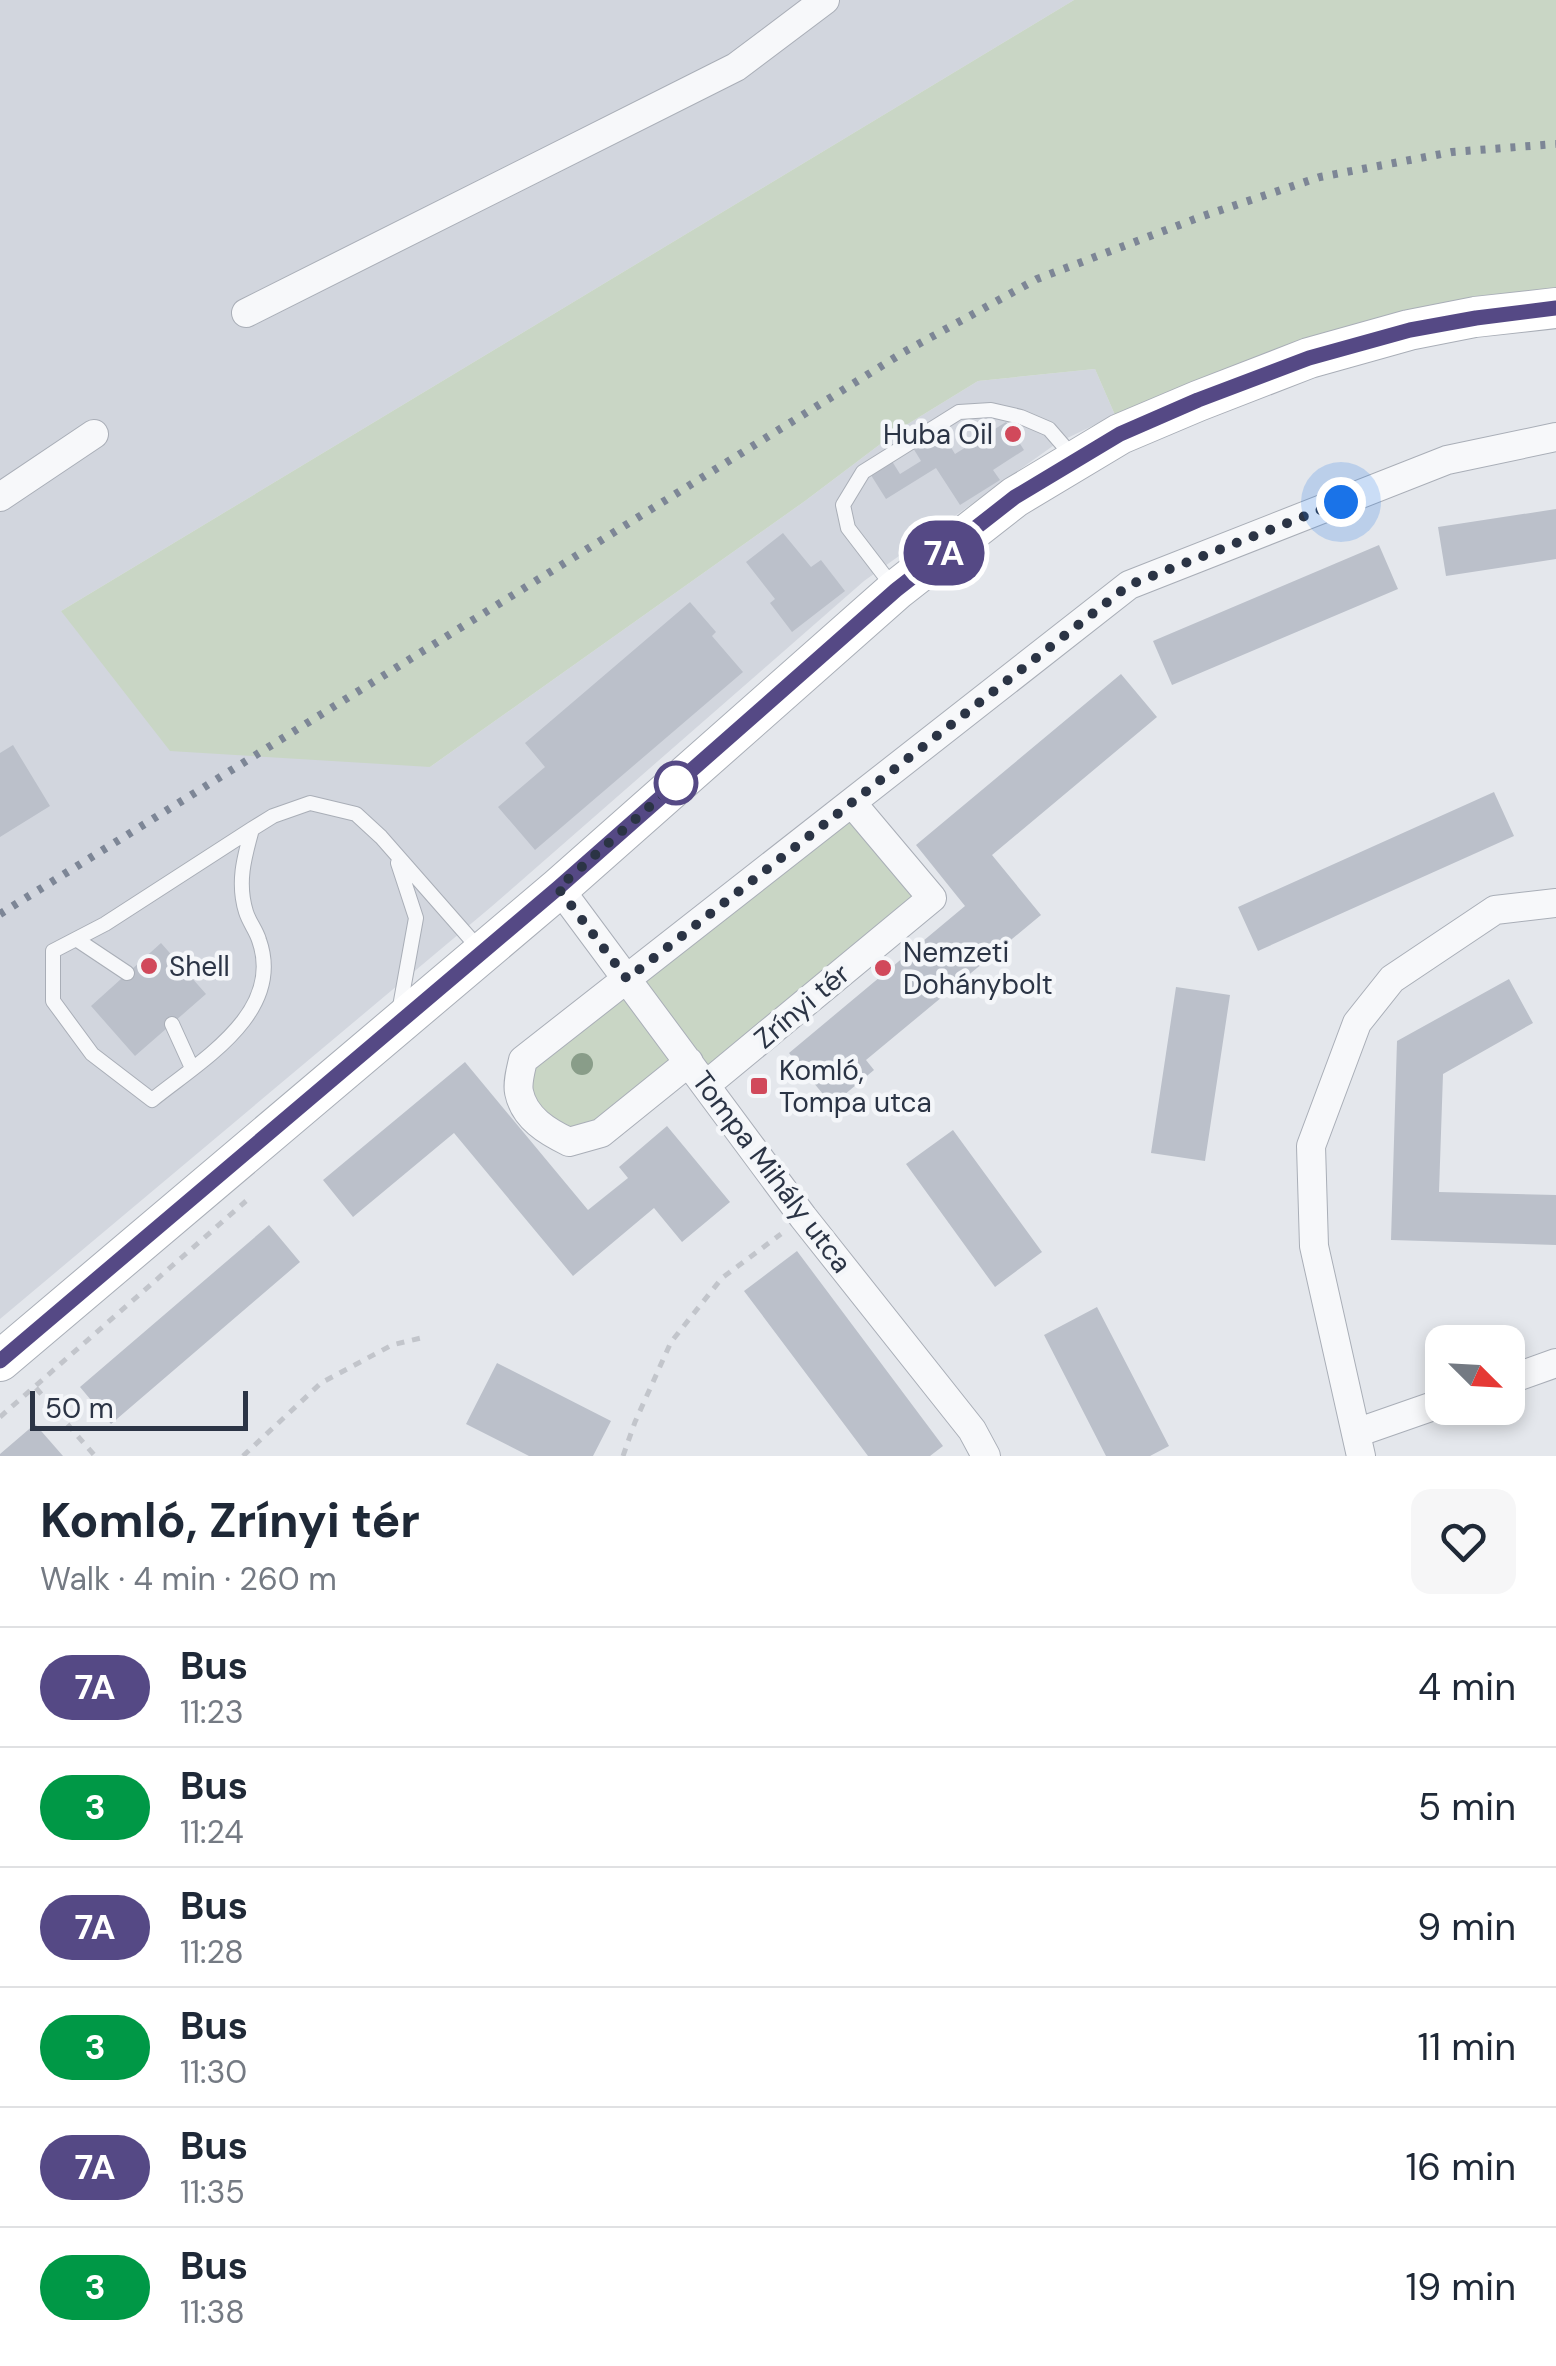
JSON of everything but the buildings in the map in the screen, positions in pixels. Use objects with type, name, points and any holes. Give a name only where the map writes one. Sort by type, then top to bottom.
[{"type":"main road","points":[[5,1358],[558,888],[896,590],[1015,497],[1120,434],[1309,358],[1410,330],[1556,308]]},
{"type":"street","points":[[246,313],[736,67],[825,0]]},
{"type":"street","points":[[0,498],[94,434]]},
{"type":"street","points":[[689,1062],[601,1133],[569,1142],[544,1130],[518,1092],[522,1060],[1129,585],[1447,460],[1556,437]]},
{"type":"street","name":"Zrínyi tér","points":[[706,1085],[932,898],[852,803]]},
{"type":"street","name":"Tompa Mihály utca","points":[[558,888],[804,1217],[972,1430],[986,1456]]},
{"type":"street","points":[[1425,1412],[1358,1445],[1314,1246],[1311,1146],[1357,1023],[1392,979],[1495,910],[1556,903]]},
{"type":"street","points":[[1525,1374],[1556,1363]]},
{"type":"lane","points":[[896,590],[848,528],[844,504],[863,472],[958,412],[991,410],[1050,429],[1075,460]]},
{"type":"lane","points":[[252,829],[240,889],[246,916],[260,941],[264,973],[256,1004],[239,1029],[152,1100],[92,1054],[53,1001],[53,951],[105,924],[252,829],[273,816],[310,803],[356,814],[483,952]]},
{"type":"lane","points":[[395,853],[416,918],[396,1026]]},
{"type":"lane","points":[[76,938],[128,973]]},
{"type":"lane","points":[[172,1024],[192,1068]]},
{"type":"path","points":[[623,1456],[671,1342],[722,1278],[804,1217]]},
{"type":"path","points":[[243,1456],[321,1383],[392,1345],[426,1338]]},
{"type":"path","points":[[5,1358],[94,1456]]},
{"type":"shaded area","points":[[0,0],[1074,0],[61,611],[430,767],[903,427],[978,381],[1095,369],[1115,415],[1057,443],[864,581],[491,907],[0,1319]]},
{"type":"green space","points":[[1074,0],[1556,0],[1556,308],[1115,415],[1095,369],[978,381],[903,427],[430,767],[170,751],[61,611]]},
{"type":"green space","points":[[852,803],[932,898],[706,1085],[690,1062],[601,1133],[544,1130],[523,1060]]},
{"type":"railway","points":[[0,914],[904,352],[1037,279],[1320,177],[1452,152],[1556,144]]},
{"type":"bus line","name":"7A","points":[[0,1361],[558,888],[896,590],[1015,497],[1120,434],[1309,358],[1410,330],[1556,308]]},
{"type":"place","name":"Huba Oil","points":[[1013,434]]},
{"type":"place","name":"Shell","points":[[149,966]]},
{"type":"place","name":"Nemzeti Dohánybolt","points":[[883,968]]},
{"type":"place","name":"Komló, Tompa utca","points":[[759,1086]]},
{"type":"route","points":[[676,783],[558,888],[627,979],[1129,585],[1341,502]]}]
